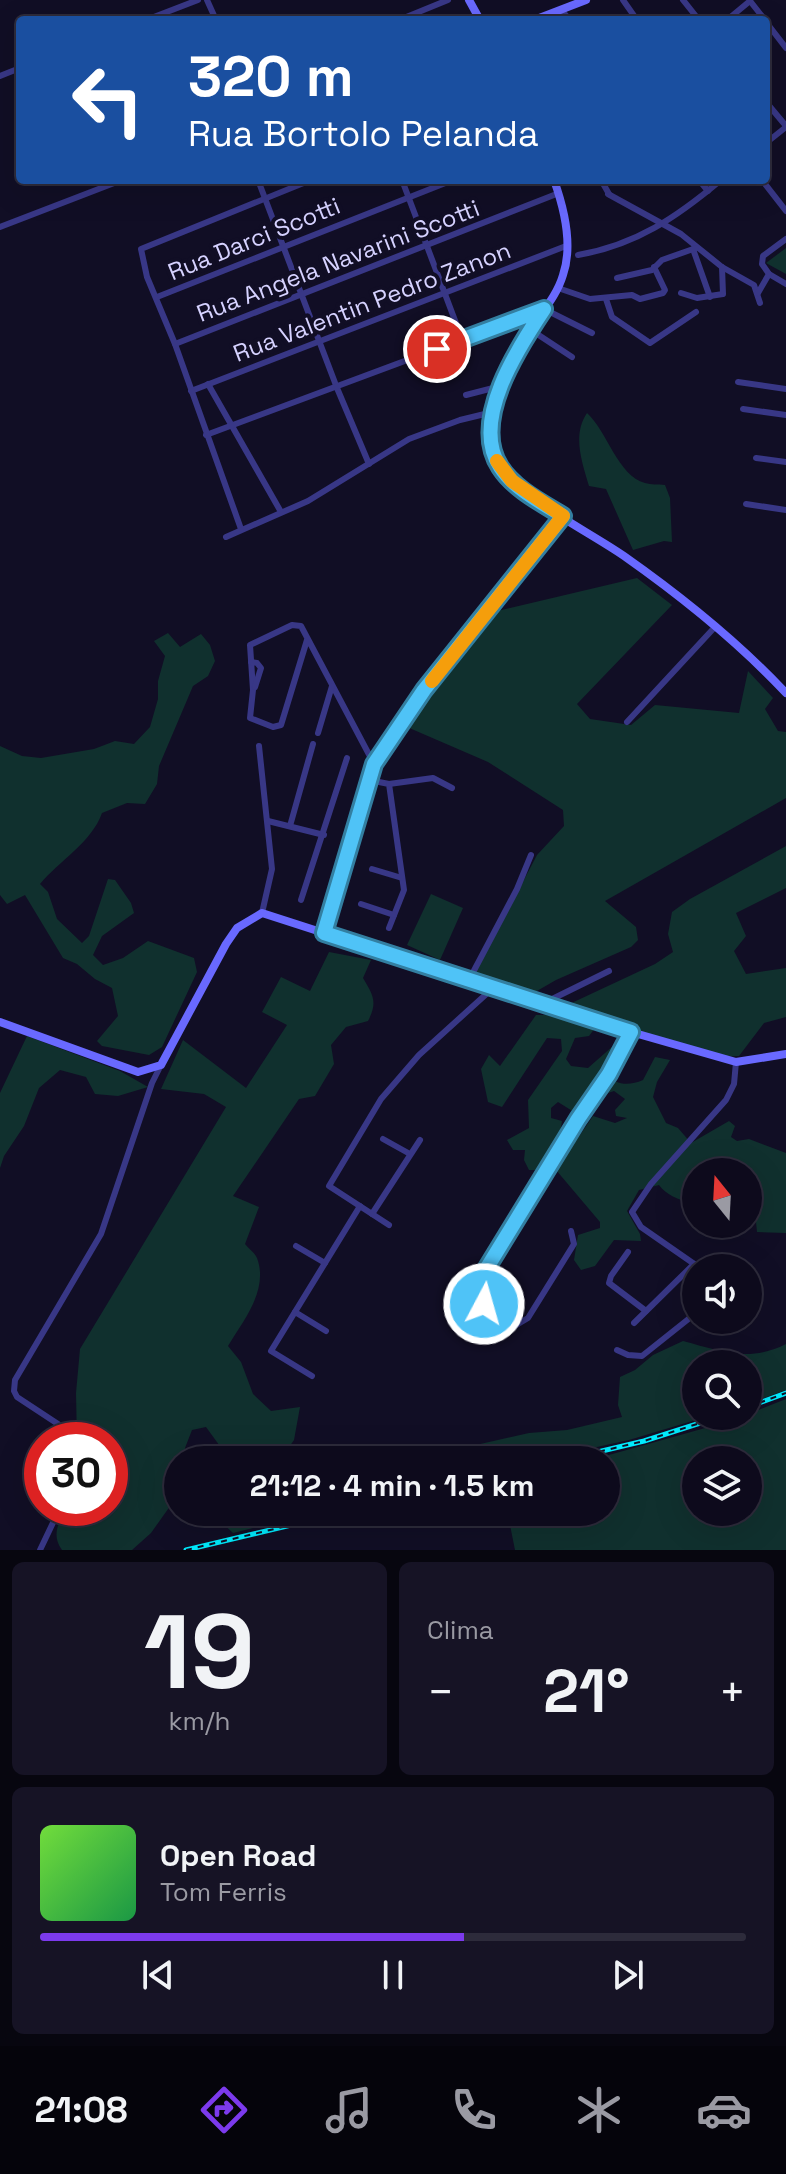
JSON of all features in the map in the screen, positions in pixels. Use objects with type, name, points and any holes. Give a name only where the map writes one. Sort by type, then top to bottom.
[{"type":"street","points":[[156,16],[198,0]]},
{"type":"street","points":[[409,16],[448,0]]},
{"type":"street","points":[[546,16],[586,0]]},
{"type":"street","points":[[683,0],[696,16]]},
{"type":"street","points":[[732,16],[750,0]]},
{"type":"street","points":[[562,11],[566,16]]},
{"type":"street","points":[[770,27],[786,48]]},
{"type":"street","points":[[770,107],[786,126],[770,140]]},
{"type":"street","points":[[1,225],[102,184]]},
{"type":"street","points":[[260,184],[369,464]]},
{"type":"street","points":[[241,529],[175,344],[147,277],[141,249],[300,184]]},
{"type":"street","points":[[404,184],[462,339]]},
{"type":"street","name":"Rua Darci Scotti","points":[[157,297],[443,184]]},
{"type":"street","points":[[556,184],[566,246],[564,273],[501,386],[490,428],[492,448],[499,467],[512,481],[625,557],[754,659],[786,693]]},
{"type":"street","points":[[603,184],[610,196],[681,234],[694,248],[754,285],[760,303]]},
{"type":"street","points":[[702,184],[708,191]]},
{"type":"street","points":[[578,255],[606,250],[664,224],[716,184]]},
{"type":"street","points":[[765,184],[786,211]]},
{"type":"street","name":"Rua Angela Navarini Scotti","points":[[175,344],[559,193]]},
{"type":"street","points":[[786,239],[763,256],[762,264],[769,274],[786,284]]},
{"type":"street","name":"Rua Valentin Pedro Zanon","points":[[191,391],[566,246]]},
{"type":"street","points":[[617,278],[654,267],[662,260],[694,248]]},
{"type":"street","points":[[694,248],[710,297]]},
{"type":"street","points":[[558,288],[580,296],[606,299],[632,295],[644,298],[665,290],[654,267]]},
{"type":"street","points":[[681,293],[697,298],[723,294],[722,267]]},
{"type":"street","points":[[758,293],[769,274]]},
{"type":"street","points":[[606,299],[612,317],[650,343],[696,312]]},
{"type":"street","points":[[206,435],[544,309],[592,333]]},
{"type":"street","points":[[531,330],[572,357]]},
{"type":"street","points":[[738,382],[786,389]]},
{"type":"street","points":[[208,384],[281,512]]},
{"type":"street","points":[[466,395],[501,386]]},
{"type":"street","points":[[743,409],[786,415]]},
{"type":"street","points":[[226,537],[308,501],[409,439],[460,420],[493,412]]},
{"type":"street","points":[[756,458],[786,462]]},
{"type":"street","points":[[746,504],[786,510]]},
{"type":"street","points":[[324,933],[374,764],[424,690],[563,516]]},
{"type":"street","points":[[307,640],[281,725],[273,727],[250,718],[253,690],[250,647],[254,641],[295,624],[301,626],[374,764]]},
{"type":"street","points":[[627,722],[714,628]]},
{"type":"street","points":[[318,733],[332,685]]},
{"type":"street","points":[[290,826],[313,744]]},
{"type":"street","points":[[55,1422],[17,1397],[15,1380],[101,1234],[152,1083],[161,1065],[226,944],[237,928],[262,913],[272,875],[259,746]]},
{"type":"street","points":[[301,900],[347,758]]},
{"type":"street","points":[[369,780],[389,784],[433,778],[452,788]]},
{"type":"street","points":[[389,784],[404,890],[389,928]]},
{"type":"street","points":[[268,821],[324,835]]},
{"type":"street","points":[[469,980],[517,889],[531,855]]},
{"type":"street","points":[[372,869],[402,878]]},
{"type":"street","points":[[361,904],[394,915]]},
{"type":"street","points":[[262,913],[631,1032],[736,1062],[786,1054]]},
{"type":"street","points":[[543,1004],[609,971]]},
{"type":"street","points":[[389,1225],[329,1186],[381,1099],[419,1055],[493,988]]},
{"type":"street","points":[[0,1022],[138,1072],[152,1083]]},
{"type":"street","points":[[571,1231],[574,1244],[528,1318],[513,1327],[491,1319],[485,1311],[481,1293],[485,1271],[609,1074],[631,1032]]},
{"type":"street","points":[[682,1256],[641,1227],[632,1212],[651,1184],[726,1100],[734,1084],[736,1062]]},
{"type":"street","points":[[138,1072],[161,1065]]},
{"type":"street","points":[[383,1139],[410,1154]]},
{"type":"street","points":[[372,1214],[420,1140]]},
{"type":"street","points":[[312,1376],[271,1351],[360,1206]]},
{"type":"street","points":[[296,1246],[325,1263]]},
{"type":"street","points":[[628,1252],[609,1283],[646,1311]]},
{"type":"street","points":[[634,1323],[682,1279]]},
{"type":"street","points":[[295,1312],[326,1331]]},
{"type":"street","points":[[617,1350],[642,1356],[682,1324]]},
{"type":"street","points":[[40,1550],[51,1526]]},
{"type":"green space","points":[[786,248],[786,274],[766,263]]},
{"type":"green space","points":[[587,413],[627,472],[645,483],[665,485],[670,498],[672,542],[664,541],[633,550],[606,489],[589,486],[579,439],[582,421]]},
{"type":"green space","points":[[637,578],[672,605],[577,704],[590,719],[631,725],[655,705],[739,713],[748,671],[773,698],[765,709],[778,731],[786,732],[786,798],[605,901],[636,927],[638,940],[631,947],[530,995],[472,979],[537,855],[564,826],[563,810],[488,762],[407,727],[446,671],[497,611]]},
{"type":"green space","points":[[168,633],[180,647],[201,634],[210,645],[215,661],[208,676],[193,686],[159,766],[157,784],[145,804],[127,803],[102,813],[91,833],[40,884],[48,892],[57,919],[82,943],[89,936],[108,879],[115,880],[134,913],[102,936],[93,955],[103,965],[123,958],[148,941],[194,958],[197,972],[162,1047],[149,1055],[102,1046],[97,1041],[118,1016],[112,988],[63,958],[25,895],[7,904],[0,895],[0,746],[22,756],[41,758],[94,749],[115,741],[134,744],[150,727],[158,699],[158,681],[165,656],[154,641]]},
{"type":"green space","points":[[786,846],[786,888],[736,913],[746,936],[734,951],[746,974],[786,968],[786,1017],[764,1023],[739,1056],[720,1057],[563,1007],[655,964],[673,952],[668,934],[672,912]]},
{"type":"green space","points":[[431,894],[463,908],[440,960],[407,945]]},
{"type":"green space","points":[[329,952],[371,960],[363,978],[373,999],[368,1021],[346,1027],[331,1045],[334,1064],[315,1096],[299,1099],[233,1196],[259,1207],[245,1244],[257,1258],[260,1282],[253,1305],[228,1346],[241,1362],[253,1394],[271,1411],[300,1407],[294,1440],[290,1446],[220,1446],[206,1427],[192,1430],[186,1446],[164,1446],[164,1515],[151,1533],[132,1550],[62,1550],[57,1539],[59,1526],[128,1526],[128,1422],[77,1422],[80,1349],[226,1107],[204,1094],[161,1089],[183,1040],[246,1088],[287,1025],[262,1012],[281,977],[310,991]]},
{"type":"green space","points":[[536,1015],[595,1028],[589,1036],[575,1038],[566,1059],[571,1066],[588,1068],[613,1046],[606,1073],[618,1083],[643,1080],[655,1057],[670,1060],[657,1082],[653,1097],[666,1123],[678,1128],[691,1143],[729,1121],[735,1126],[731,1137],[737,1141],[749,1139],[786,1153],[786,1233],[762,1232],[762,1158],[682,1158],[682,1200],[659,1185],[639,1190],[627,1211],[641,1241],[614,1240],[595,1266],[581,1270],[574,1260],[578,1235],[600,1228],[600,1222],[556,1170],[593,1116],[615,1123],[627,1118],[616,1116],[615,1110],[625,1099],[614,1091],[605,1094],[602,1100],[584,1103],[574,1112],[558,1102],[551,1108],[551,1118],[562,1121],[558,1145],[542,1170],[529,1170],[524,1160],[525,1150],[513,1150],[507,1140],[529,1128],[528,1100],[562,1051],[561,1039],[547,1038],[502,1107],[488,1102],[481,1069],[489,1055],[500,1066]]},
{"type":"green space","points":[[27,1036],[120,1071],[148,1087],[118,1096],[95,1094],[86,1077],[60,1070],[39,1088],[24,1126],[4,1156],[0,1168],[0,1093]]},
{"type":"green space","points":[[683,1341],[718,1350],[682,1350],[682,1424],[601,1446],[472,1446],[622,1417],[618,1405],[620,1377],[635,1370],[653,1355]]},
{"type":"green space","points":[[786,1344],[786,1390],[762,1399],[762,1352]]},
{"type":"green space","points":[[786,1399],[786,1550],[515,1550],[510,1526],[620,1526],[620,1452],[698,1430],[762,1430],[762,1408]]},
{"type":"green space","points":[[226,1526],[261,1526],[233,1533]]},
{"type":"railway","points":[[762,1402],[786,1393]]},
{"type":"railway","points":[[620,1447],[682,1429]]},
{"type":"railway","points":[[186,1550],[287,1526]]},
{"type":"slow traffic","points":[[432,681],[563,516],[512,481],[497,461]]},
{"type":"route","points":[[437,349],[544,309],[526,336],[501,386],[490,428],[492,448],[499,467],[512,481],[563,516],[424,690],[374,764],[324,933],[631,1032],[609,1074],[485,1271],[481,1284],[484,1304]]}]
